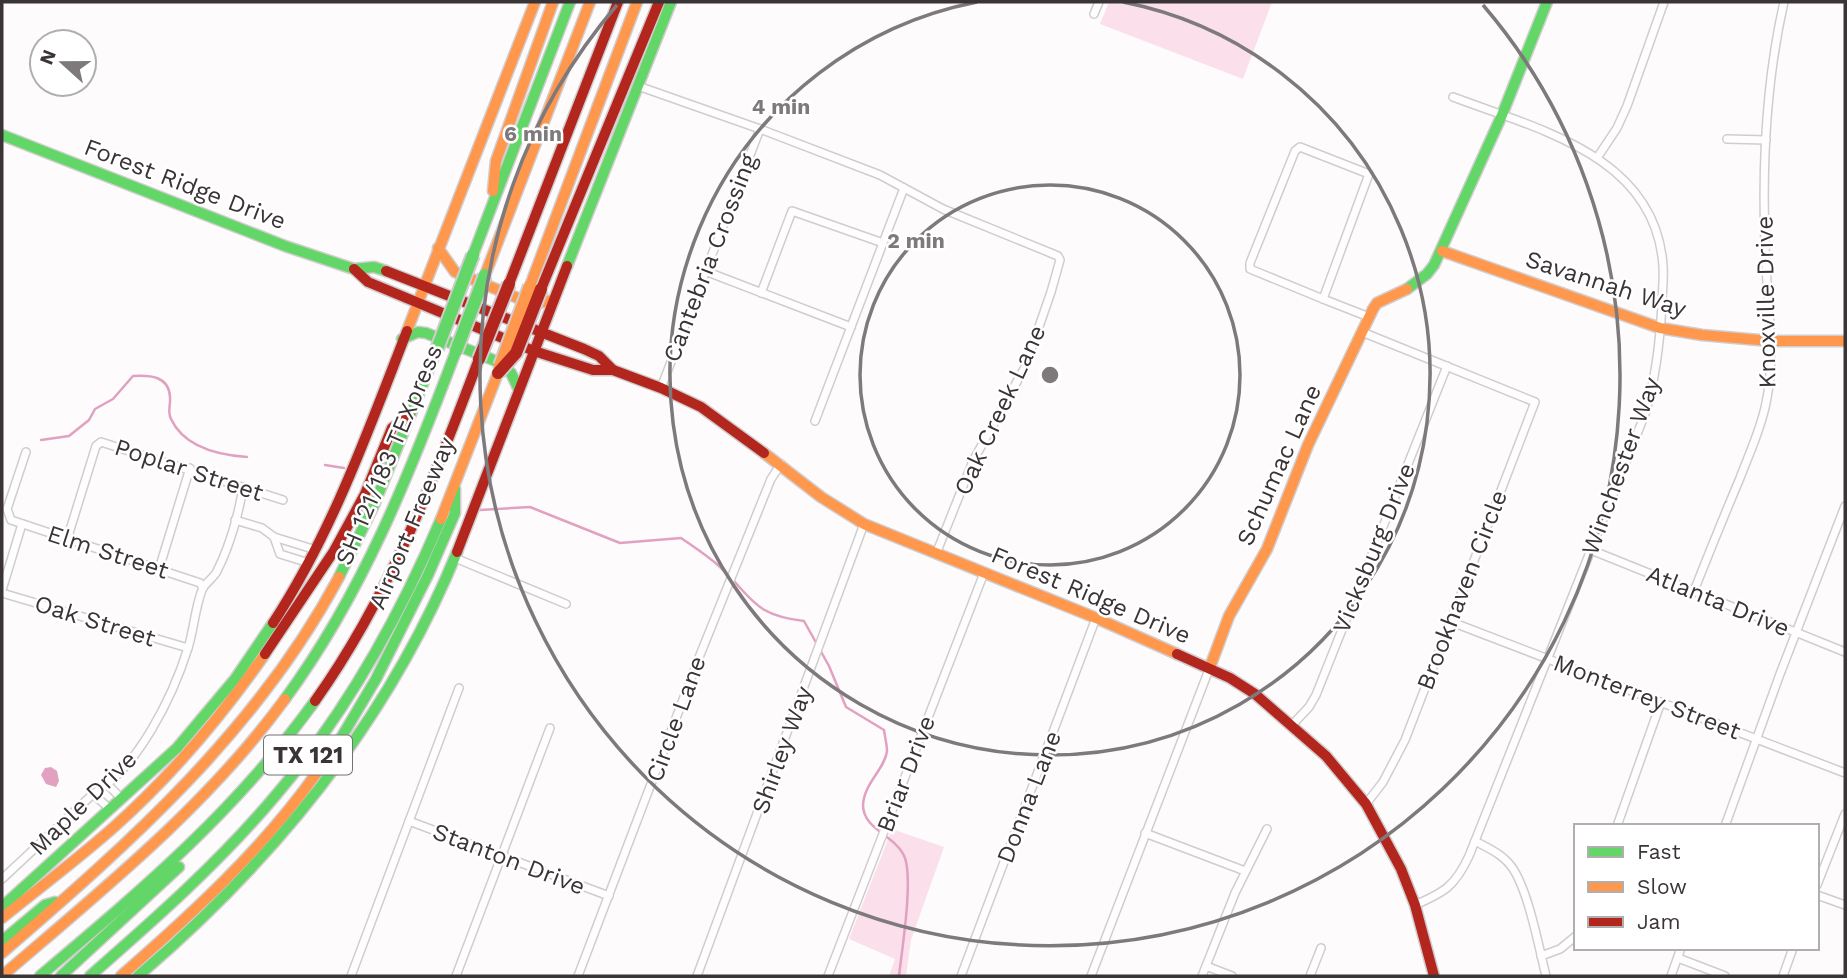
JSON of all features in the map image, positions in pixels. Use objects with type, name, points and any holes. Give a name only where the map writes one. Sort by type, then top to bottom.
[{"type":"main road","points":[[2,906],[185,739],[226,691],[266,634],[309,563],[349,479],[535,2]]},
{"type":"main road","points":[[492,204],[496,161],[553,2]]},
{"type":"main road","name":"Airport Freeway","points":[[2,953],[160,813],[197,775],[235,732],[309,631],[353,550],[382,487],[570,2]]},
{"type":"main road","name":"SH 121/183 TEXpress","points":[[2,976],[139,858],[200,800],[262,729],[299,680],[358,583],[408,475],[590,2]]},
{"type":"main road","name":"SH 121/183 TEXpress","points":[[40,976],[205,831],[289,736],[339,666],[361,629],[418,517],[618,2]]},
{"type":"main road","name":"Airport Freeway","points":[[90,976],[196,882],[255,820],[300,767],[376,652],[403,602],[496,377],[536,288],[638,2]]},
{"type":"main road","points":[[536,288],[621,98],[659,2]]},
{"type":"main road","name":"Airport Freeway","points":[[138,976],[237,886],[283,835],[343,758],[377,708],[408,654],[455,558],[671,2]]},
{"type":"main road","name":"Schumac Lane","points":[[1210,667],[1229,617],[1267,549],[1308,445],[1368,317],[1377,303],[1407,289],[1427,274],[1442,251],[1467,188],[1502,115],[1547,2]]},
{"type":"main road","name":"Forest Ridge Drive","points":[[2,135],[276,243],[354,269],[374,267],[424,284],[599,356],[613,370]]},
{"type":"main road","points":[[438,248],[455,272],[532,304],[554,300]]},
{"type":"main road","name":"Savannah Way","points":[[1442,251],[1660,328],[1770,341],[1845,341]]},
{"type":"main road","name":"Forest Ridge Drive","points":[[354,269],[368,282],[534,351],[593,370],[613,370],[661,388],[701,407],[781,464],[821,497],[864,524],[1210,667],[1255,694],[1326,756],[1366,804],[1390,845],[1415,905],[1434,976]]},
{"type":"main road","points":[[402,339],[418,332],[426,333],[496,361],[511,373],[519,390]]},
{"type":"main road","points":[[2,918],[115,826],[191,750],[236,696],[313,586],[334,551],[365,494],[392,428],[410,416]]},
{"type":"main road","points":[[121,976],[176,929],[239,867],[293,806],[338,743],[376,679],[428,575],[455,513],[455,481]]},
{"type":"main road","points":[[61,976],[182,864],[205,831]]},
{"type":"main road","points":[[2,941],[45,905],[65,899]]},
{"type":"street","points":[[1094,14],[1099,2]]},
{"type":"street","points":[[1597,158],[1617,128],[1627,106],[1664,2]]},
{"type":"street","name":"Knoxville Drive","points":[[1694,591],[1766,403],[1770,341],[1764,232],[1766,140],[1775,40],[1784,2]]},
{"type":"street","name":"Oak Creek Lane","points":[[638,86],[880,175],[950,212],[1058,256],[1051,292],[1025,367],[973,461],[936,554]]},
{"type":"street","name":"Winchester Way","points":[[1415,905],[1450,888],[1461,874],[1591,550],[1653,389],[1663,266],[1650,217],[1632,188],[1597,158],[1563,139],[1453,97]]},
{"type":"street","name":"Cantebria Crossing","points":[[661,388],[760,129]]},
{"type":"street","points":[[1727,139],[1766,140]]},
{"type":"street","points":[[1323,299],[1369,174],[1300,148],[1295,151],[1290,163],[1250,263],[1250,269],[1323,299],[1368,317]]},
{"type":"street","points":[[815,421],[904,188]]},
{"type":"street","points":[[761,293],[792,211],[883,243]]},
{"type":"street","points":[[705,271],[851,327]]},
{"type":"street","points":[[1362,332],[1447,366]]},
{"type":"street","name":"Brookhaven Circle","points":[[1366,804],[1383,782],[1405,740],[1534,406],[1533,400],[1447,366]]},
{"type":"street","name":"Vicksburg Drive","points":[[1292,725],[1316,695],[1447,366]]},
{"type":"street","name":"Poplar Street","points":[[71,540],[69,533],[96,446],[101,442],[190,468],[283,500]]},
{"type":"street","name":"Elm Street","points":[[26,452],[7,509],[11,520],[201,583],[203,588]]},
{"type":"street","name":"Circle Lane","points":[[578,976],[733,573],[771,479],[781,464]]},
{"type":"street","points":[[159,569],[190,468]]},
{"type":"street","name":"Maple Drive","points":[[2,879],[93,794],[108,785],[141,747],[173,687],[188,648],[203,588],[218,569],[243,487]]},
{"type":"street","points":[[1726,824],[1845,506]]},
{"type":"street","points":[[235,520],[262,528],[274,537],[316,550]]},
{"type":"street","points":[[2,591],[22,524]]},
{"type":"street","name":"Shirley Way","points":[[697,976],[864,524]]},
{"type":"street","points":[[274,537],[280,554],[309,563]]},
{"type":"street","name":"Atlanta Drive","points":[[1591,550],[1845,652]]},
{"type":"street","points":[[455,558],[566,604]]},
{"type":"street","name":"Briar Drive","points":[[828,976],[984,573]]},
{"type":"street","name":"Oak Street","points":[[2,591],[188,648]]},
{"type":"street","name":"Donna Lane","points":[[961,976],[1096,618]]},
{"type":"street","name":"Monterrey Street","points":[[1450,621],[1845,773]]},
{"type":"street","name":"Schumac Lane","points":[[1091,976],[1210,667]]},
{"type":"street","points":[[351,976],[459,688]]},
{"type":"street","points":[[1618,824],[1661,702]]},
{"type":"street","points":[[456,976],[550,727]]},
{"type":"street","points":[[108,785],[122,799]]},
{"type":"street","points":[[93,794],[110,810]]},
{"type":"street","points":[[1819,881],[1845,814]]},
{"type":"street","name":"Stanton Drive","points":[[409,821],[609,896]]},
{"type":"street","points":[[1202,976],[1245,871],[1267,829]]},
{"type":"street","points":[[1145,833],[1245,871]]},
{"type":"street","points":[[1475,841],[1495,851],[1513,868],[1522,888],[1546,976]]},
{"type":"street","points":[[1819,896],[1845,905]]},
{"type":"street","points":[[1541,956],[1560,949],[1574,938]]},
{"type":"street","points":[[1310,976],[1321,948]]},
{"type":"street","points":[[1671,976],[1680,950]]},
{"type":"street","points":[[1783,976],[1792,950]]},
{"type":"street","points":[[1678,958],[1725,976]]},
{"type":"street","points":[[1206,966],[1232,976]]},
{"type":"shaded area","points":[[1109,2],[1272,2],[1243,79],[1100,24]]},
{"type":"shaded area","points":[[51,767],[57,771],[59,781],[56,787],[46,784],[41,775],[45,768]]},
{"type":"shaded area","points":[[892,829],[944,847],[911,940],[906,976],[889,976],[895,959],[849,939]]},
{"type":"waterway","points":[[41,440],[69,436],[89,420],[95,409],[113,399],[133,376],[146,376],[158,378],[166,385],[170,397],[170,416],[184,436],[203,448],[247,457]]},
{"type":"waterway","points":[[325,465],[344,468]]},
{"type":"waterway","points":[[480,510],[530,507],[620,543],[681,538],[715,563],[764,610],[774,615],[804,621],[829,666],[846,707],[884,730],[887,749],[885,758],[867,790],[863,805],[868,821],[895,844],[905,858],[908,883],[899,976]]},
{"type":"traffic: fast","points":[[473,255],[570,2]]},
{"type":"traffic: fast","points":[[567,266],[671,2]]},
{"type":"traffic: fast","points":[[1407,289],[1434,265],[1502,115],[1547,2]]},
{"type":"traffic: fast","points":[[2,135],[285,246],[354,269],[374,267],[386,271]]},
{"type":"traffic: fast","points":[[437,349],[473,255]]},
{"type":"traffic: fast","points":[[456,351],[485,275]]},
{"type":"traffic: fast","points":[[402,339],[418,332],[426,333],[496,361],[511,373],[519,390]]},
{"type":"traffic: fast","points":[[339,577],[374,505],[437,349]]},
{"type":"traffic: fast","points":[[285,699],[313,659],[361,574],[402,487],[456,351]]},
{"type":"traffic: fast","points":[[316,774],[376,679],[428,575],[455,513],[455,489]]},
{"type":"traffic: fast","points":[[90,976],[210,867],[255,820],[301,764],[348,698],[369,663],[389,628],[441,519]]},
{"type":"traffic: fast","points":[[138,976],[236,884],[281,835],[323,783],[398,672],[457,552]]},
{"type":"traffic: fast","points":[[2,907],[177,748],[235,679],[273,623]]},
{"type":"traffic: fast","points":[[40,976],[186,848],[253,779],[315,701]]},
{"type":"traffic: fast","points":[[61,976],[179,867]]},
{"type":"traffic: fast","points":[[2,941],[45,905],[55,902]]},
{"type":"traffic: slow","points":[[407,331],[535,2]]},
{"type":"traffic: slow","points":[[493,191],[496,161],[553,2]]},
{"type":"traffic: slow","points":[[485,275],[590,2]]},
{"type":"traffic: slow","points":[[530,286],[637,2]]},
{"type":"traffic: slow","points":[[438,248],[455,272],[532,304],[554,300]]},
{"type":"traffic: slow","points":[[1442,251],[1660,328],[1770,341],[1845,341]]},
{"type":"traffic: slow","points":[[500,366],[530,286]]},
{"type":"traffic: slow","points":[[1210,667],[1229,616],[1267,549],[1308,445],[1373,309],[1377,303],[1407,289]]},
{"type":"traffic: slow","points":[[441,519],[498,373]]},
{"type":"traffic: slow","points":[[764,453],[821,497],[864,524],[1096,618],[1177,654]]},
{"type":"traffic: slow","points":[[2,953],[144,825],[231,733],[307,632],[339,577]]},
{"type":"traffic: slow","points":[[2,918],[135,808],[213,723],[265,654]]},
{"type":"traffic: slow","points":[[2,976],[115,879],[188,811],[255,738],[285,699]]},
{"type":"traffic: slow","points":[[121,976],[174,929],[249,855],[316,774]]},
{"type":"traffic: jam","points":[[509,284],[618,2]]},
{"type":"traffic: jam","points":[[541,289],[659,2]]},
{"type":"traffic: jam","points":[[457,552],[567,266]]},
{"type":"traffic: jam","points":[[354,269],[368,282],[534,351],[593,370],[613,370],[661,388],[701,407],[764,453]]},
{"type":"traffic: jam","points":[[386,271],[584,349],[599,356],[613,370]]},
{"type":"traffic: jam","points":[[479,359],[509,284]]},
{"type":"traffic: jam","points":[[498,373],[516,353],[541,289]]},
{"type":"traffic: jam","points":[[273,623],[294,589],[331,517],[407,331]]},
{"type":"traffic: jam","points":[[315,701],[342,661],[388,578],[427,492],[479,359]]},
{"type":"traffic: jam","points":[[265,654],[334,551],[365,494],[392,428],[410,416]]},
{"type":"traffic: jam","points":[[1177,654],[1230,678],[1255,694],[1326,756],[1366,804],[1401,869],[1415,905],[1434,976]]}]
